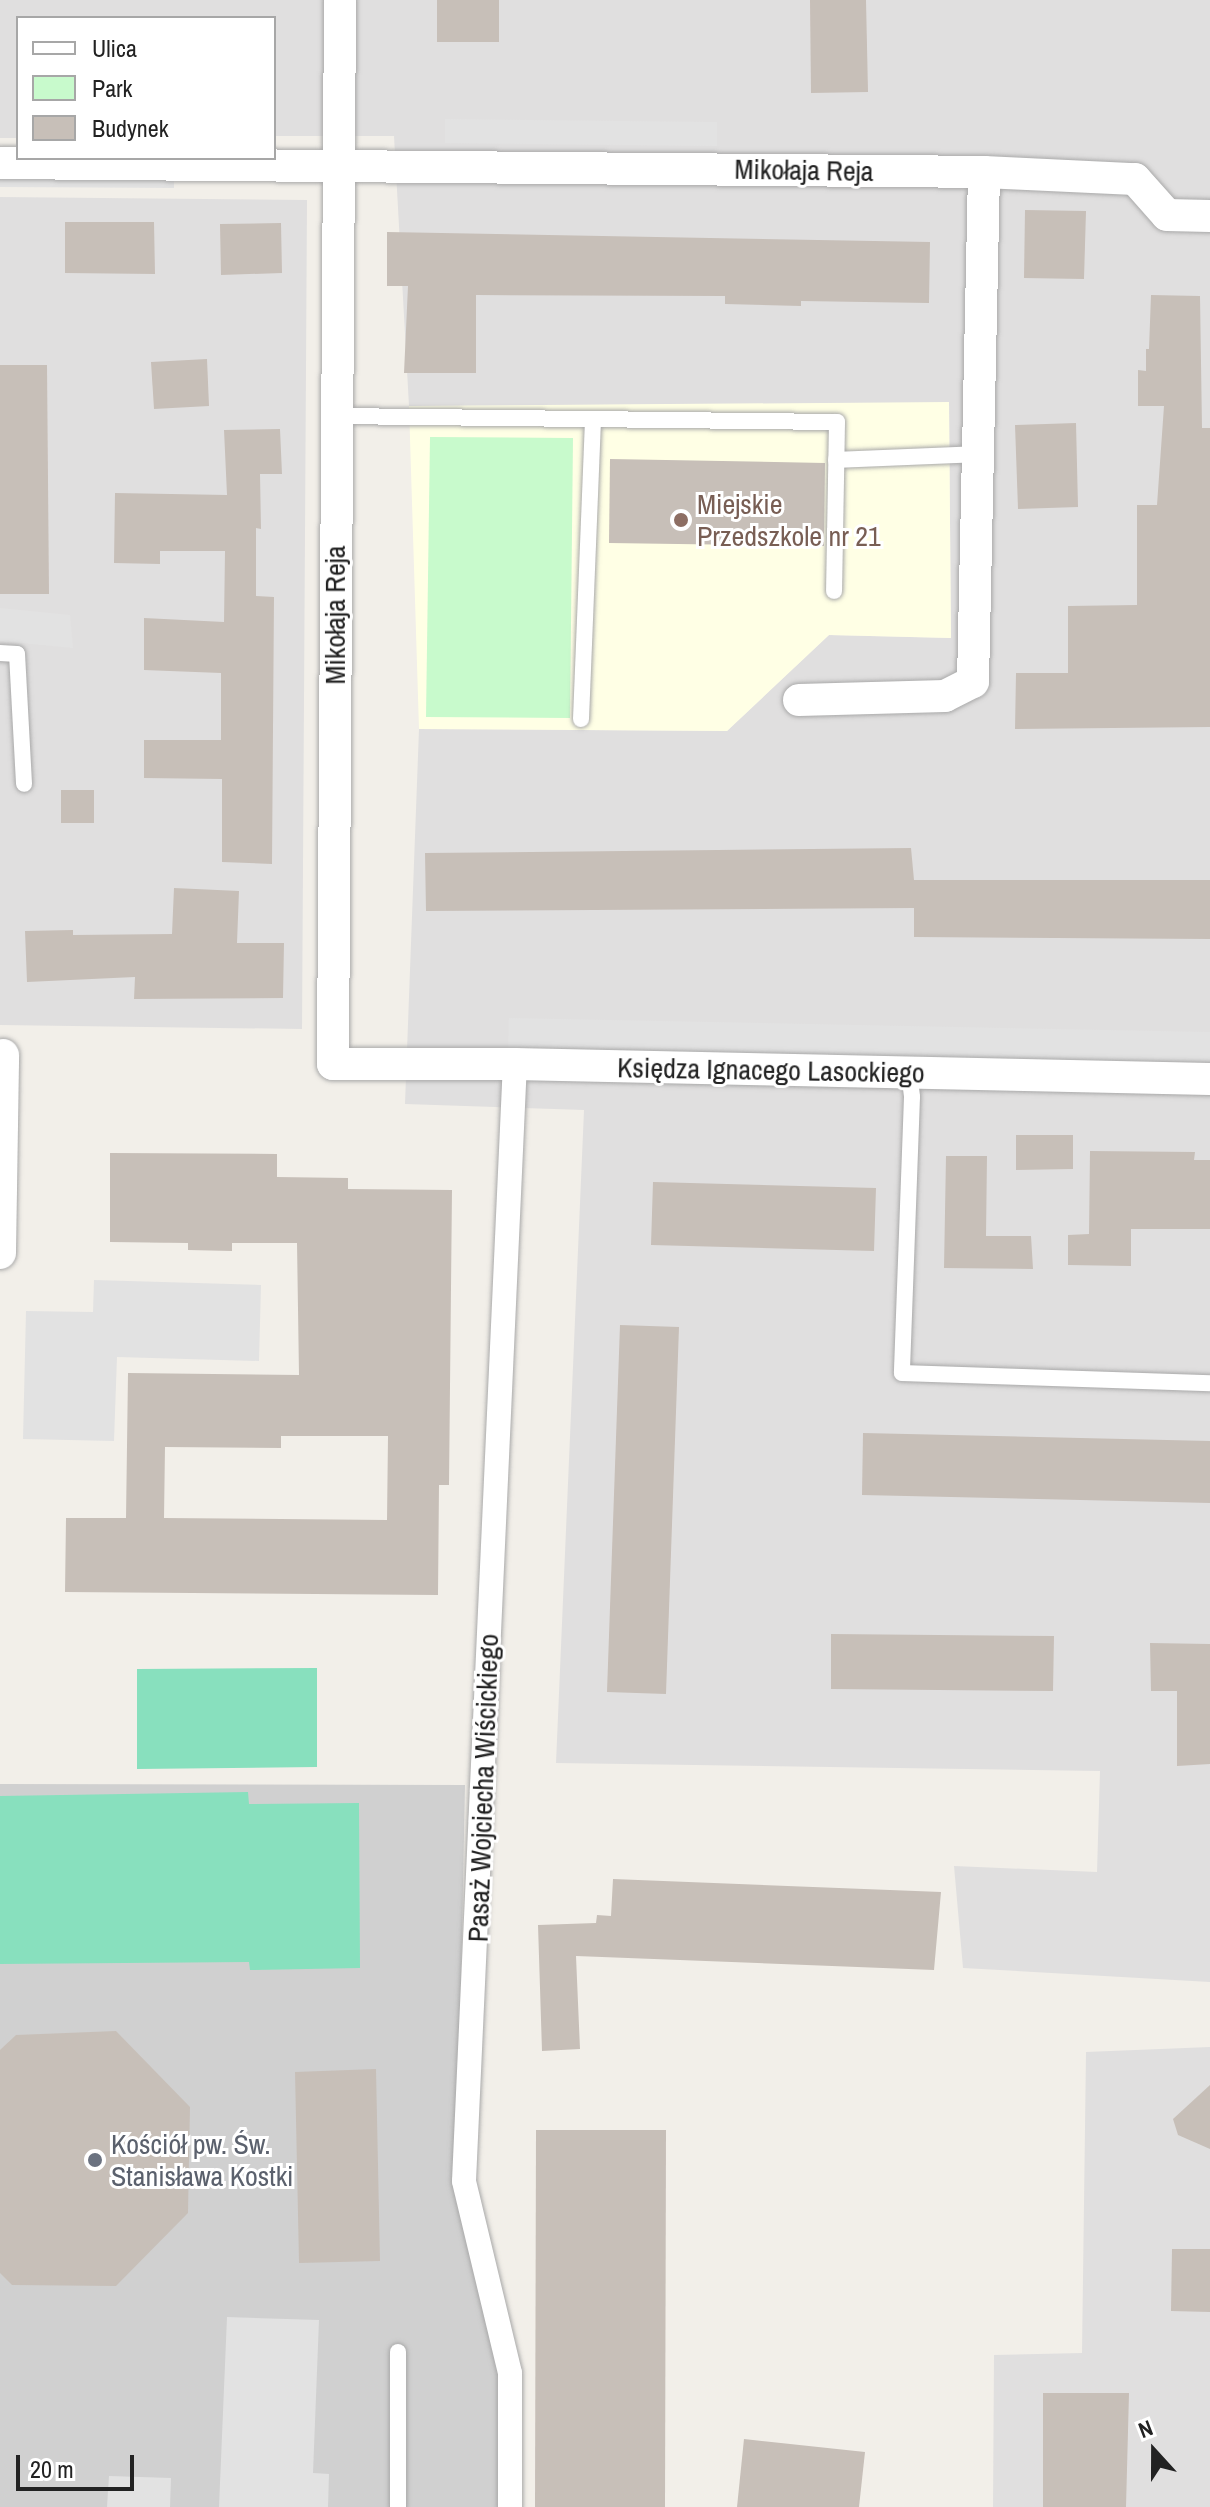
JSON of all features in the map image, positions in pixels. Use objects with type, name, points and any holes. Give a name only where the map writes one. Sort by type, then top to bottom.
[{"type":"street","name":"Mikołaja Reja","points":[[333,1064],[336,165],[340,0]]},
{"type":"street","name":"Mikołaja Reja","points":[[0,163],[984,172],[1135,179],[1167,215],[1210,216]]},
{"type":"street","points":[[799,700],[945,696],[973,682],[984,172]]},
{"type":"street","points":[[0,1253],[3,1055]]},
{"type":"street","name":"Księdza Ignacego Lasockiego","points":[[333,1064],[515,1064],[1210,1079]]},
{"type":"street","name":"Pasaż Wojciecha Wiścickiego","points":[[510,2507],[510,2373],[464,2181],[515,1064]]},
{"type":"lane","points":[[336,416],[837,422],[834,591]]},
{"type":"lane","points":[[581,719],[593,419]]},
{"type":"lane","points":[[836,460],[979,454]]},
{"type":"lane","points":[[0,653],[17,654],[24,784]]},
{"type":"lane","points":[[909,1072],[912,1097],[902,1373],[1210,1383]]},
{"type":"lane","points":[[398,2352],[398,2507]]},
{"type":"shaded area","points":[[0,0],[1210,0],[1210,1982],[963,1968],[954,1866],[1097,1872],[1100,1771],[556,1763],[584,1110],[405,1104],[419,729],[727,731],[829,635],[951,638],[949,403],[409,406],[394,136],[276,136],[276,16],[16,16],[16,138],[0,138]]},
{"type":"shaded area","points":[[445,119],[717,122],[717,146],[445,143]]},
{"type":"shaded area","points":[[0,175],[174,176],[174,188],[0,187]]},
{"type":"shaded area","points":[[0,197],[307,200],[302,1029],[0,1025]]},
{"type":"shaded area","name":"Miejskie Przedszkole nr 21","points":[[949,402],[951,638],[829,635],[727,731],[419,729],[409,406]]},
{"type":"shaded area","points":[[0,608],[70,615],[73,648],[0,641]]},
{"type":"shaded area","points":[[509,1018],[1210,1032],[1210,1062],[508,1050]]},
{"type":"shaded area","points":[[94,1280],[261,1285],[259,1361],[117,1357],[114,1441],[23,1439],[26,1311],[93,1312]]},
{"type":"shaded area","points":[[0,1784],[465,1785],[459,2083],[499,2377],[500,2507],[0,2507]]},
{"type":"shaded area","points":[[1210,2047],[1210,2507],[993,2507],[994,2355],[1082,2353],[1086,2052]]},
{"type":"shaded area","points":[[227,2317],[319,2320],[313,2473],[329,2474],[328,2507],[219,2507]]},
{"type":"shaded area","points":[[109,2476],[171,2478],[170,2507],[107,2507]]},
{"type":"green space","points":[[430,437],[573,438],[570,718],[426,717]]},
{"type":"green space","points":[[317,1668],[317,1767],[137,1769],[137,1669]]},
{"type":"green space","points":[[248,1792],[249,1804],[359,1803],[360,1968],[250,1970],[249,1962],[0,1964],[0,1796]]},
{"type":"building","points":[[437,0],[499,0],[499,42],[437,42]]},
{"type":"building","points":[[810,0],[866,0],[868,92],[811,93]]},
{"type":"building","points":[[1025,210],[1086,211],[1084,279],[1024,278]]},
{"type":"building","points":[[65,222],[154,222],[155,274],[65,273]]},
{"type":"building","points":[[281,223],[282,273],[221,275],[220,224]]},
{"type":"building","points":[[387,232],[930,242],[929,303],[801,301],[801,306],[725,304],[725,296],[476,295],[476,373],[404,373],[408,286],[387,286]]},
{"type":"building","points":[[1151,295],[1200,296],[1202,428],[1210,428],[1210,727],[1015,729],[1016,673],[1068,673],[1068,606],[1137,605],[1137,505],[1157,505],[1164,406],[1138,406],[1138,370],[1146,371],[1146,349],[1149,349]]},
{"type":"building","points":[[207,359],[209,406],[154,409],[151,362]]},
{"type":"building","points":[[0,365],[47,365],[49,594],[0,594]]},
{"type":"building","points":[[1076,423],[1078,507],[1018,509],[1015,425]]},
{"type":"building","points":[[280,429],[282,474],[260,474],[261,529],[256,528],[256,596],[274,597],[272,864],[222,862],[222,779],[144,778],[144,740],[221,740],[221,673],[144,670],[144,618],[224,622],[225,551],[160,551],[160,564],[114,563],[115,493],[227,495],[224,430]]},
{"type":"building","points":[[610,459],[825,463],[824,546],[609,543]]},
{"type":"building","points":[[61,790],[94,790],[94,823],[61,823]]},
{"type":"building","points":[[911,848],[914,880],[1210,880],[1210,939],[914,937],[914,908],[426,911],[425,853]]},
{"type":"building","points":[[174,888],[239,891],[237,943],[284,943],[283,998],[134,999],[135,977],[27,982],[25,931],[73,930],[73,935],[172,934]]},
{"type":"building","points":[[1016,1135],[1073,1135],[1073,1169],[1016,1170]]},
{"type":"building","points":[[1090,1151],[1195,1152],[1194,1160],[1210,1160],[1210,1229],[1131,1229],[1131,1266],[1068,1265],[1068,1235],[1089,1234]]},
{"type":"building","points":[[110,1153],[277,1154],[277,1177],[348,1178],[348,1189],[452,1190],[449,1485],[439,1485],[438,1595],[65,1592],[66,1518],[126,1518],[128,1373],[299,1375],[297,1243],[232,1243],[232,1251],[188,1250],[188,1243],[110,1242]],"holes":[[[281,1436],[388,1436],[387,1520],[164,1518],[165,1447],[281,1448]]]},
{"type":"building","points":[[946,1156],[987,1156],[986,1236],[1031,1236],[1033,1269],[944,1268]]},
{"type":"building","points":[[653,1182],[876,1188],[874,1251],[651,1245]]},
{"type":"building","points":[[620,1325],[679,1327],[666,1694],[607,1692]]},
{"type":"building","points":[[863,1433],[1210,1441],[1210,1503],[862,1495]]},
{"type":"building","points":[[831,1634],[1054,1636],[1053,1691],[831,1689]]},
{"type":"building","points":[[1150,1643],[1210,1644],[1210,1764],[1177,1766],[1177,1691],[1151,1691]]},
{"type":"building","points":[[613,1879],[941,1892],[934,1970],[576,1956],[580,2049],[542,2051],[538,1925],[596,1923],[597,1915],[611,1916]]},
{"type":"building","name":"Kościół pw. Św. Stanisława Kostki","points":[[116,2031],[190,2107],[188,2213],[116,2286],[12,2285],[0,2273],[0,2050],[16,2035]]},
{"type":"building","points":[[376,2069],[380,2261],[299,2263],[295,2072]]},
{"type":"building","points":[[1210,2085],[1210,2149],[1178,2135],[1173,2119]]},
{"type":"building","points":[[536,2130],[666,2130],[665,2507],[535,2507]]},
{"type":"building","points":[[1172,2249],[1210,2249],[1210,2312],[1171,2311]]},
{"type":"building","points":[[1043,2393],[1129,2393],[1126,2507],[1043,2507]]},
{"type":"building","points":[[744,2439],[865,2452],[859,2507],[737,2507]]},
{"type":"place","name":"Miejskie Przedszkole nr 21","points":[[681,520]]},
{"type":"place","name":"Kościół pw. Św. Stanisława Kostki","points":[[95,2160]]}]
